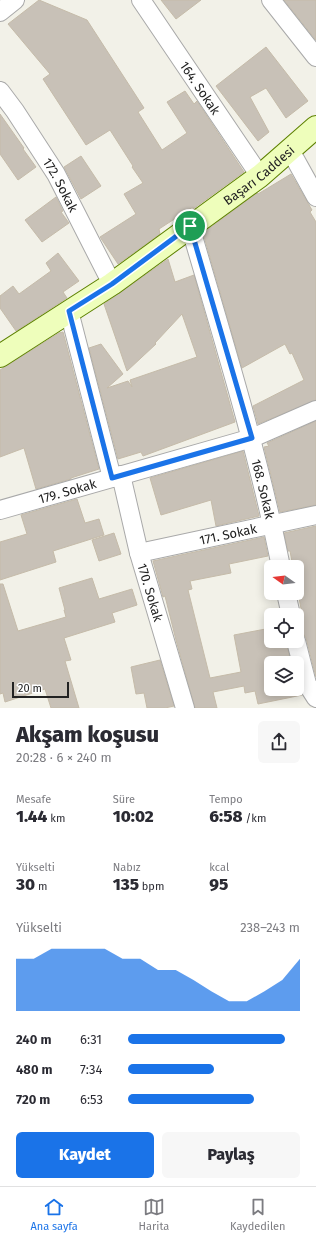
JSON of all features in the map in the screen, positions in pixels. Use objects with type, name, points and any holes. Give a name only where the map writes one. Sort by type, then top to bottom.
[{"type":"street","points":[[0,12],[15,0]]},
{"type":"street","name":"164. Sokak","points":[[141,0],[260,176]]},
{"type":"street","points":[[271,0],[316,57]]},
{"type":"street","name":"172. Sokak","points":[[0,91],[15,111],[56,174],[112,284]]},
{"type":"street","name":"Başarı Caddesi","points":[[0,356],[112,284],[260,176],[316,127]]},
{"type":"street","points":[[290,150],[316,197]]},
{"type":"street","name":"168. Sokak","points":[[190,226],[252,438],[280,560]]},
{"type":"street","name":"170. Sokak","points":[[69,311],[185,708]]},
{"type":"street","name":"179. Sokak","points":[[0,510],[252,438],[316,410]]},
{"type":"street","name":"171. Sokak","points":[[140,553],[316,515]]},
{"type":"street","points":[[298,648],[307,684],[316,698]]},
{"type":"building","points":[[39,0],[87,20],[144,108],[138,112],[162,150],[187,133],[167,102],[185,91],[194,104],[197,101],[244,172],[193,209],[193,207],[159,229],[160,234],[118,264],[100,237],[136,214],[124,194],[143,183],[110,130],[86,145],[43,79],[50,74],[8,24]]},
{"type":"building","points":[[161,0],[201,0],[176,19]]},
{"type":"building","points":[[284,0],[316,0],[316,40],[315,39]]},
{"type":"building","points":[[266,47],[308,101],[286,118],[266,88],[250,97],[269,132],[258,141],[216,86]]},
{"type":"building","points":[[0,114],[36,167],[18,180],[0,154]]},
{"type":"building","points":[[81,156],[101,186],[81,199],[64,167]]},
{"type":"building","points":[[291,174],[312,210],[310,212],[316,222],[316,400],[258,424],[253,406],[304,380],[292,353],[290,354],[285,344],[242,368],[203,233],[257,193],[258,194]]},
{"type":"building","points":[[56,197],[63,211],[61,212],[69,223],[42,242],[25,220]]},
{"type":"building","points":[[58,253],[79,281],[63,292],[67,298],[16,331],[0,308],[0,296],[13,286],[19,294],[51,271],[46,263]]},
{"type":"building","points":[[168,259],[175,282],[194,275],[235,422],[143,456],[141,452],[118,459],[89,348],[101,344],[123,374],[107,388],[128,381],[132,387],[130,380],[197,357],[182,314],[155,343],[156,344],[127,371],[104,304]]},
{"type":"building","points":[[63,332],[99,469],[36,489],[24,448],[0,457],[0,370],[59,333]]},
{"type":"building","points":[[316,421],[316,505],[280,512],[264,447],[269,446],[267,443]]},
{"type":"building","points":[[243,451],[259,516],[216,526],[211,500],[161,515],[150,478]]},
{"type":"building","points":[[77,499],[85,523],[99,519],[104,535],[53,551],[56,562],[0,580],[0,542],[27,534],[21,515]]},
{"type":"building","points":[[316,526],[316,677],[304,635],[304,608],[301,608],[299,600],[304,600],[304,560],[292,560],[284,533]]},
{"type":"building","points":[[114,533],[121,554],[99,561],[92,540]]},
{"type":"building","points":[[264,537],[268,556],[229,564],[231,573],[190,581],[192,589],[188,590],[210,678],[241,672],[234,635],[264,629],[264,648],[288,648],[289,656],[264,656],[264,696],[297,696],[258,704],[255,691],[245,693],[244,686],[213,692],[217,708],[195,708],[165,596],[163,597],[153,561]]},
{"type":"building","points":[[92,578],[99,599],[132,589],[137,605],[112,613],[115,622],[64,638],[71,660],[65,661],[79,708],[51,708],[45,689],[5,702],[3,693],[0,694],[0,584],[3,584],[18,631],[66,617],[59,588]]},
{"type":"building","points":[[160,660],[174,706],[165,708],[147,708],[144,693],[136,694],[131,667]]},
{"type":"route","points":[[190,226],[252,438],[112,478],[69,311],[112,284],[190,226]]}]
